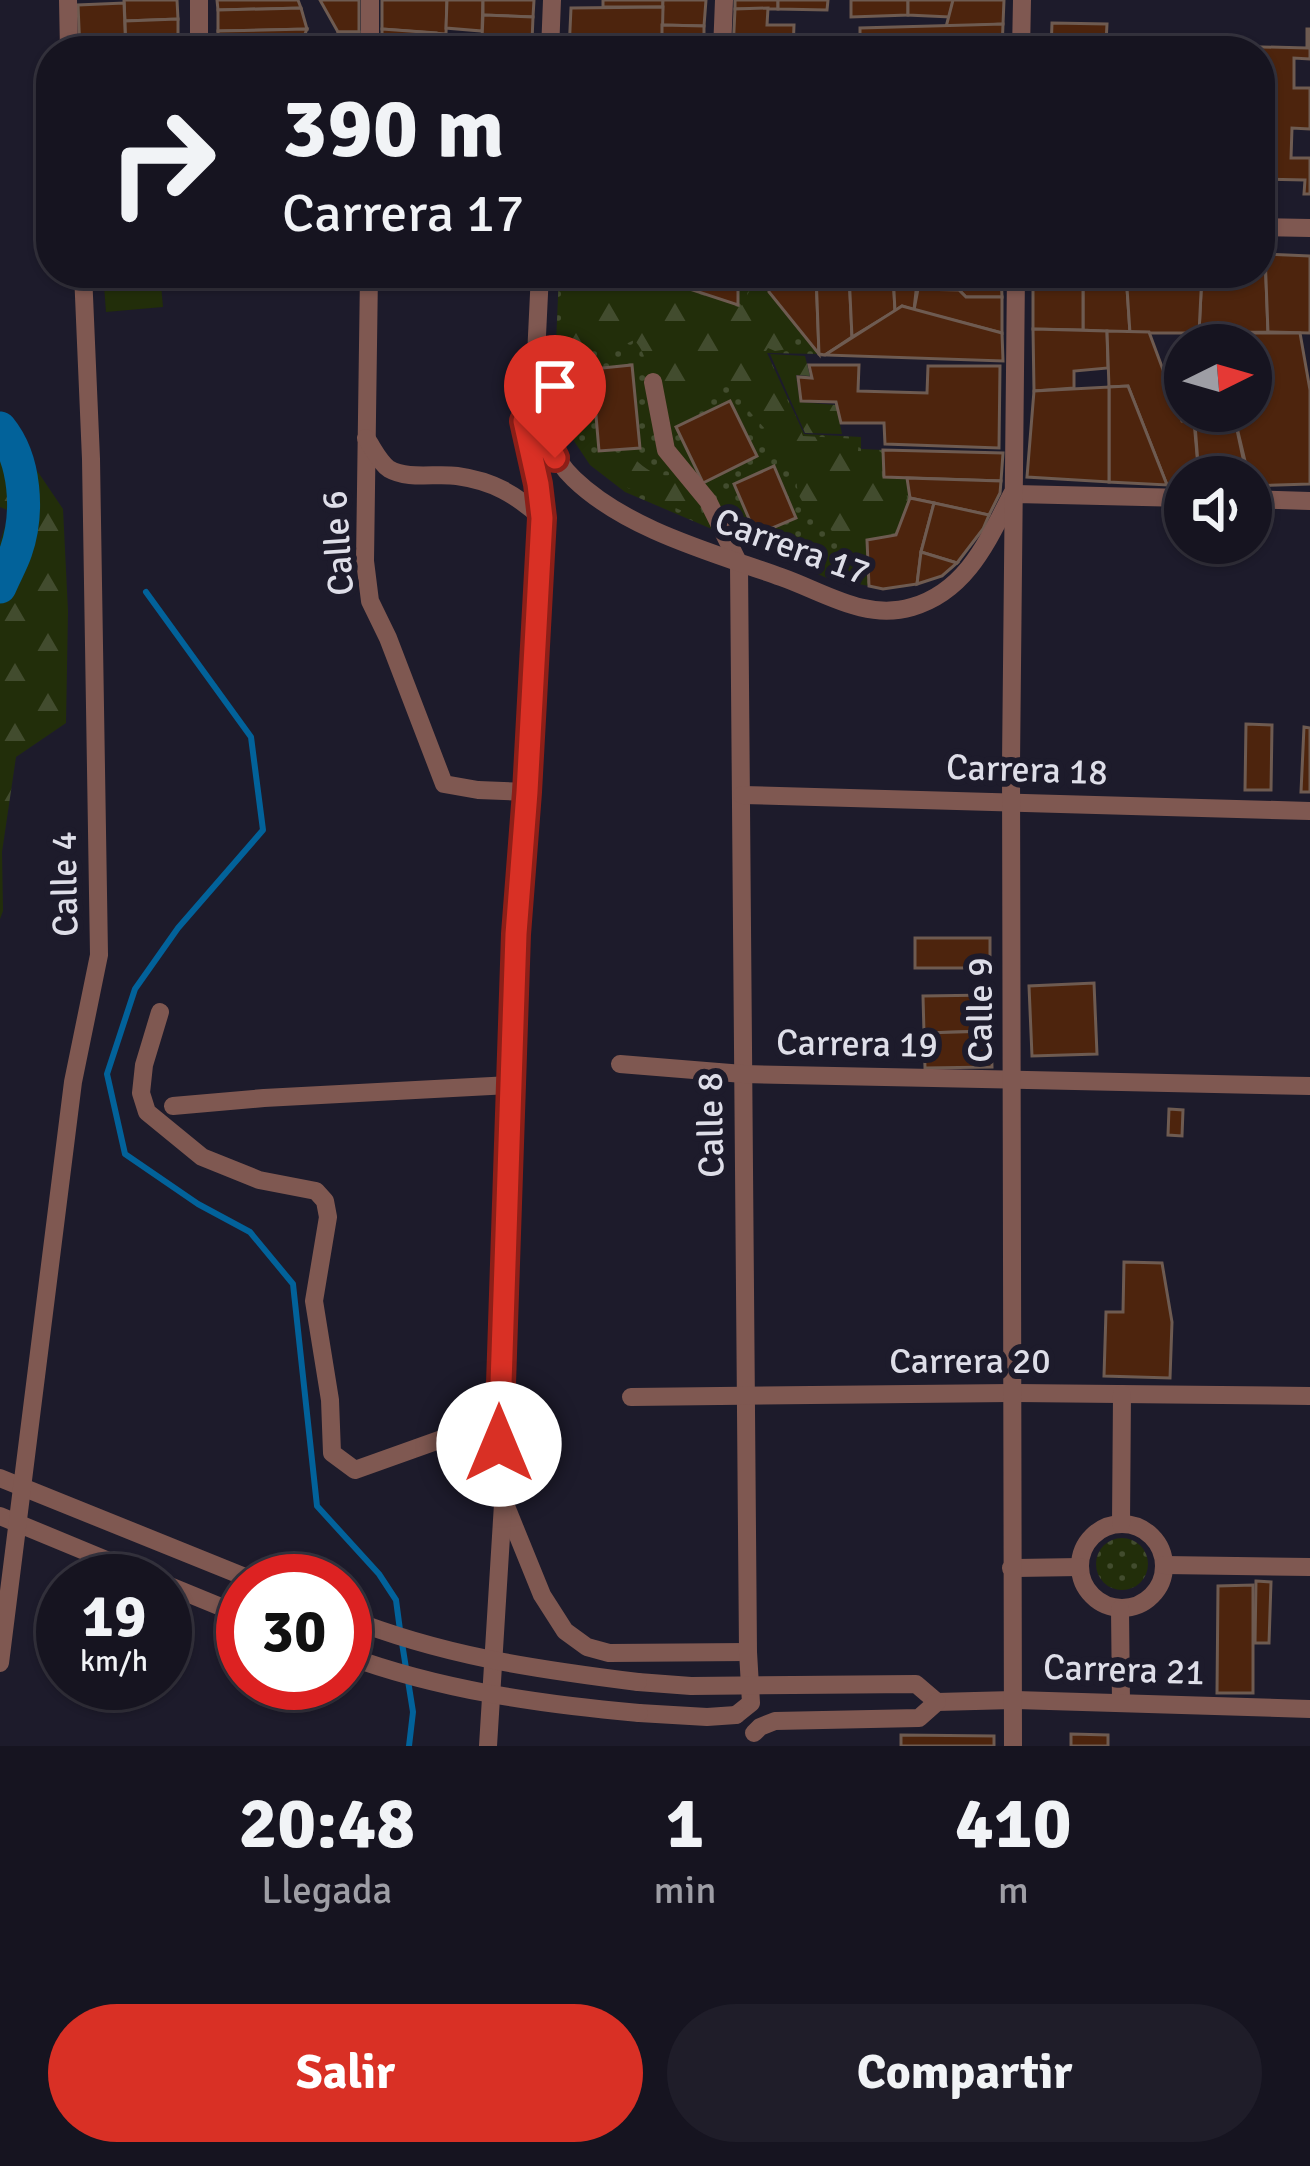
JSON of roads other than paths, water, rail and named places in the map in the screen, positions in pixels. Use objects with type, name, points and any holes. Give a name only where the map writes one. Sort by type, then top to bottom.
[{"type":"street","points":[[68,0],[69,36]]},
{"type":"street","points":[[199,36],[200,0]]},
{"type":"street","points":[[370,0],[370,36]]},
{"type":"street","points":[[551,36],[552,0]]},
{"type":"street","points":[[723,36],[724,0]]},
{"type":"street","points":[[1021,36],[1022,0]]},
{"type":"street","points":[[1275,227],[1310,228]]},
{"type":"street","name":"Calle 4","points":[[0,1664],[73,1082],[99,955],[91,459],[83,288]]},
{"type":"street","name":"Calle 6","points":[[369,288],[365,561],[370,601],[444,784],[527,792]]},
{"type":"street","points":[[488,1746],[503,1499],[498,1420],[516,934],[542,518],[524,421],[534,398],[539,288]]},
{"type":"street","name":"Calle 9","points":[[1013,1746],[1016,288]]},
{"type":"street","points":[[653,382],[666,450],[708,501],[739,564]]},
{"type":"street","name":"Carrera 17","points":[[534,398],[555,458],[605,504],[677,541],[849,605],[893,611],[939,597],[965,575],[983,550],[1012,494]]},
{"type":"street","points":[[366,438],[390,469],[458,476],[506,489],[542,518]]},
{"type":"street","points":[[1012,494],[1164,498]]},
{"type":"street","points":[[1272,500],[1310,501]]},
{"type":"street","name":"Calle 8","points":[[739,564],[749,1685]]},
{"type":"street","name":"Carrera 18","points":[[742,795],[1310,811]]},
{"type":"street","points":[[160,1012],[144,1065],[141,1093],[147,1112],[202,1157],[259,1180],[316,1192],[325,1201],[328,1216],[314,1301],[330,1400],[332,1453],[355,1470],[498,1420]]},
{"type":"street","name":"Carrera 19","points":[[620,1064],[743,1074],[1310,1086]]},
{"type":"street","points":[[173,1106],[511,1085]]},
{"type":"street","points":[[1121,1524],[1122,1394]]},
{"type":"street","name":"Carrera 20","points":[[631,1397],[1310,1396]]},
{"type":"street","points":[[0,1478],[216,1565]]},
{"type":"street","points":[[503,1499],[542,1595],[565,1631],[587,1647],[609,1652],[748,1652]]},
{"type":"street","points":[[0,1516],[91,1554]]},
{"type":"street","points":[[1121,1524],[1151,1535],[1164,1564],[1162,1579],[1147,1601],[1120,1609],[1096,1600],[1082,1580],[1080,1567],[1092,1537],[1121,1524]]},
{"type":"street","points":[[1164,1564],[1310,1567]]},
{"type":"street","points":[[1011,1568],[1080,1567]]},
{"type":"street","points":[[1120,1609],[1121,1703]]},
{"type":"street","name":"Carrera 21","points":[[372,1627],[484,1660],[638,1682],[691,1686],[916,1684],[937,1702]]},
{"type":"street","points":[[372,1663],[466,1691],[527,1701],[707,1717],[736,1715],[751,1703],[749,1685]]},
{"type":"street","name":"Carrera 21","points":[[754,1740],[760,1726],[775,1721],[919,1718],[937,1702],[1310,1708]]},
{"type":"street","points":[[736,1715],[754,1740]]},
{"type":"waterway","points":[[0,428],[15,455],[24,504],[16,551],[0,587]]},
{"type":"waterway","points":[[146,592],[251,737],[263,830],[178,928],[135,989],[107,1074],[125,1154],[198,1204],[250,1232],[293,1284],[317,1506],[379,1574],[396,1600],[400,1630]]},
{"type":"waterway","points":[[402,1643],[413,1712],[409,1746]]}]
